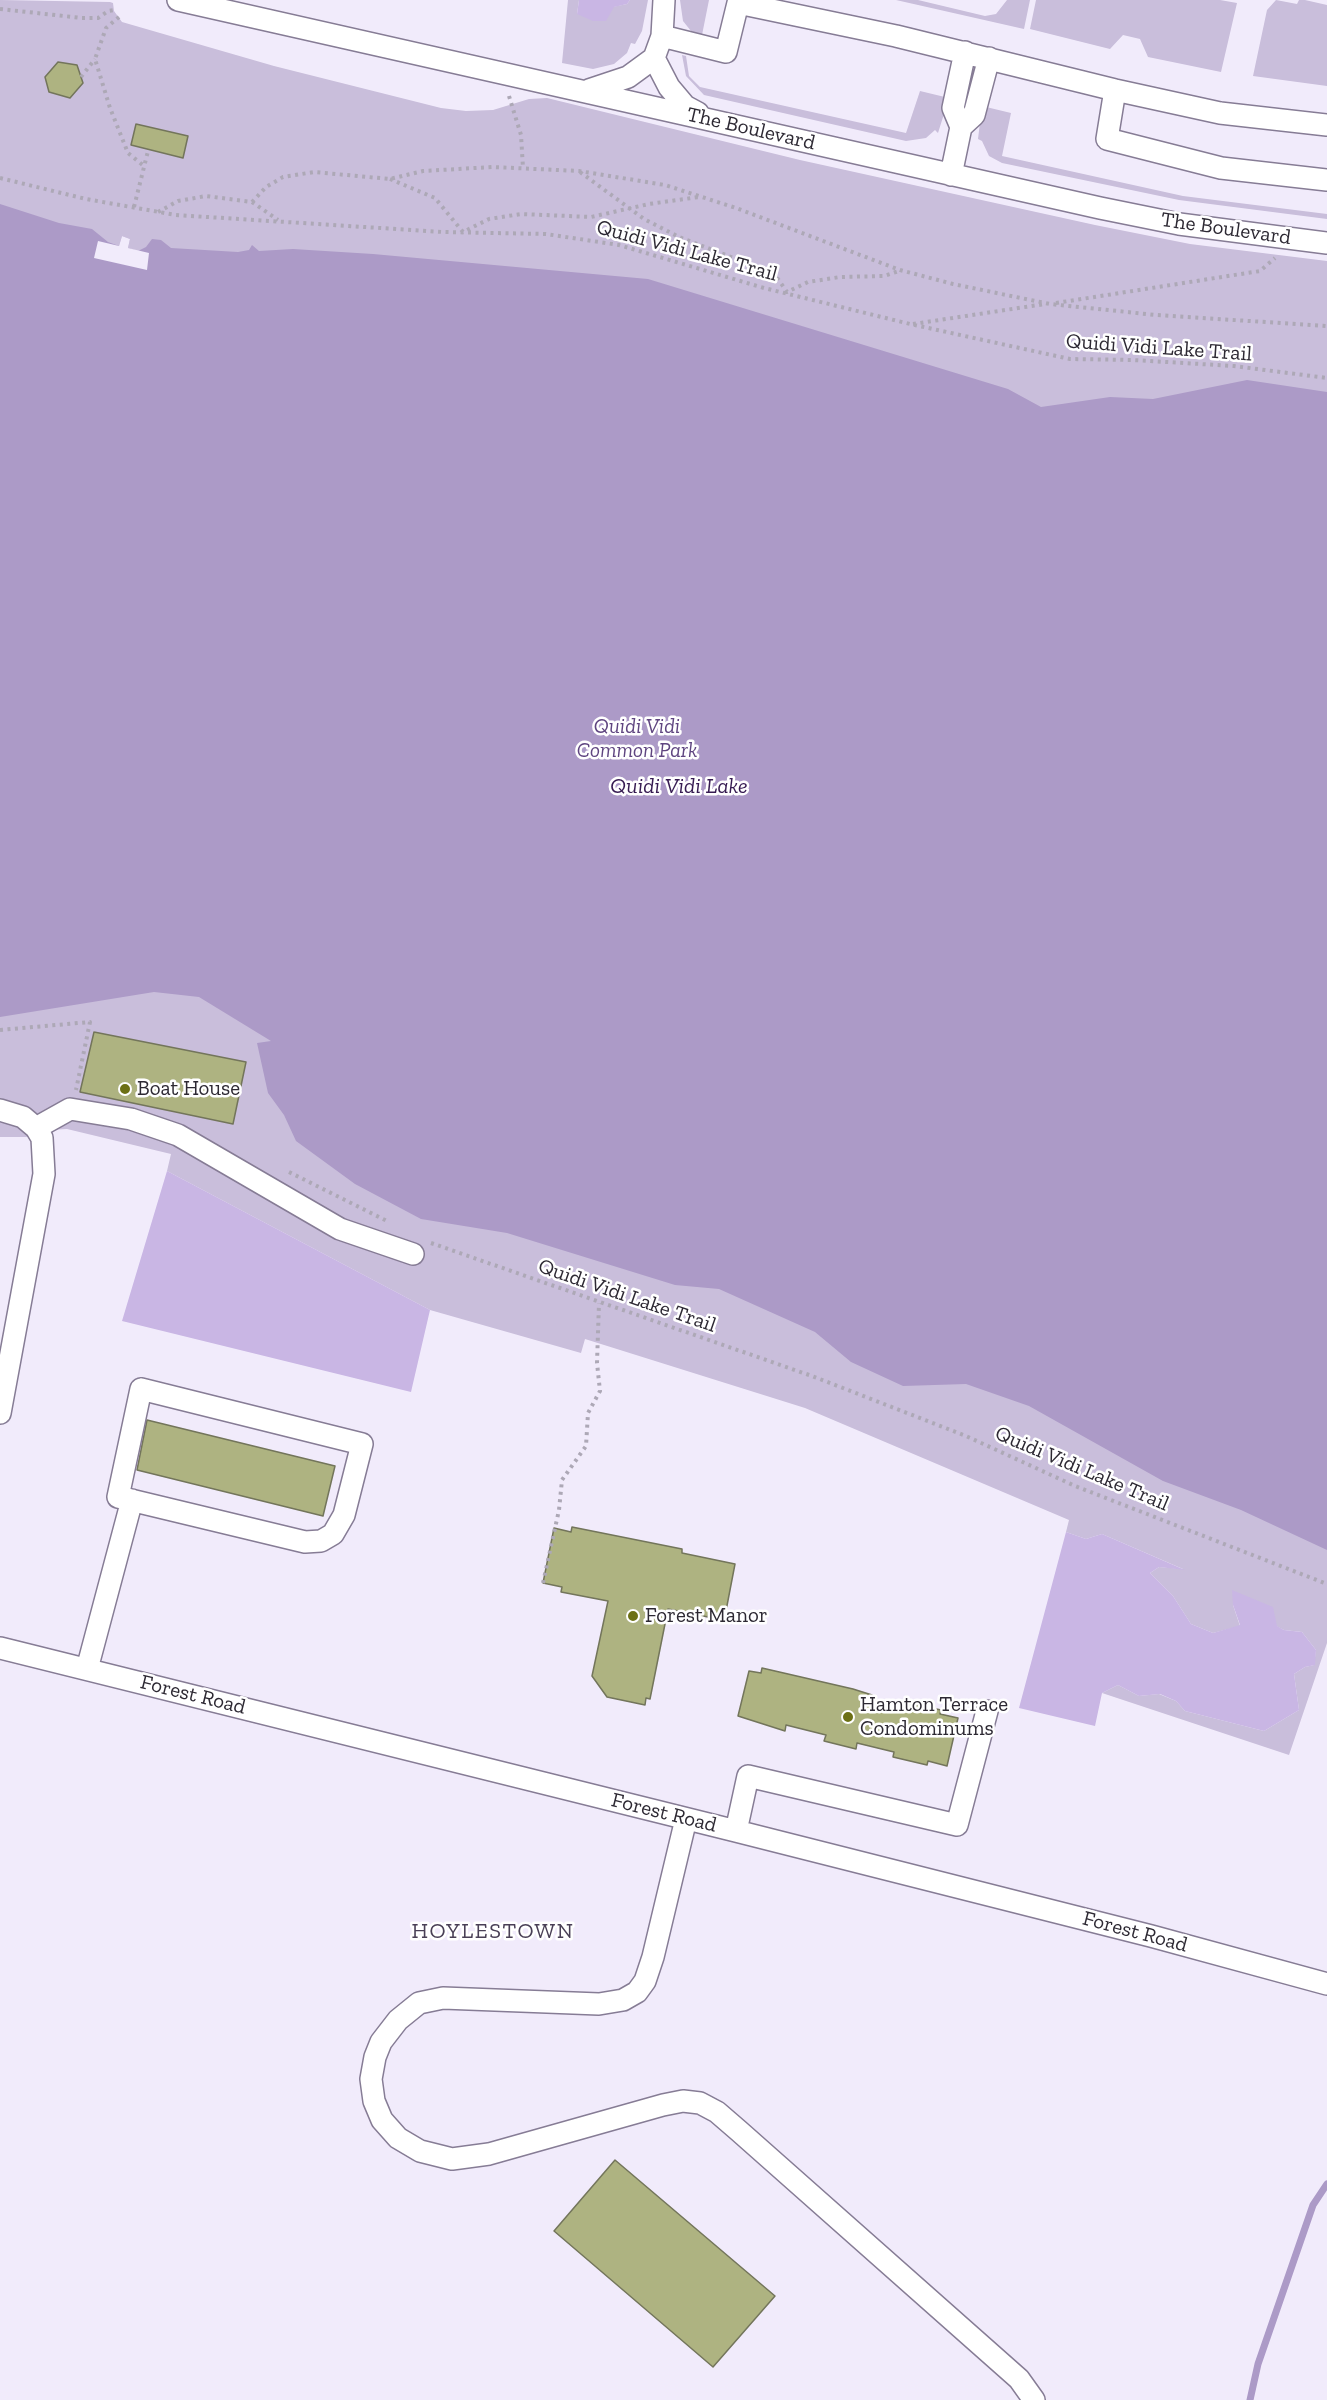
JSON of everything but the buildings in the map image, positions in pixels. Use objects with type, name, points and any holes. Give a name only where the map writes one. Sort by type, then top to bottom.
[{"type":"street","name":"The Boulevard","points":[[178,0],[951,175],[1179,224],[1327,243]]},
{"type":"street","points":[[587,91],[628,77],[654,58],[662,36],[664,0]]},
{"type":"street","points":[[662,36],[726,52],[738,3],[965,52],[1115,90],[1221,113],[1327,125]]},
{"type":"street","points":[[951,175],[961,127],[953,108],[965,52]]},
{"type":"street","points":[[654,58],[669,87],[685,106],[712,121]]},
{"type":"street","points":[[961,127],[974,115],[989,58]]},
{"type":"street","points":[[1115,90],[1107,139],[1221,168],[1327,180]]},
{"type":"street","points":[[36,1128],[70,1109],[131,1119],[178,1136],[340,1229],[417,1246]]},
{"type":"street","points":[[0,1110],[24,1117],[36,1128],[42,1138],[44,1174],[0,1413]]},
{"type":"street","points":[[141,1389],[362,1444],[344,1515],[333,1534],[321,1541],[304,1542],[288,1539],[132,1500],[118,1497],[141,1389]]},
{"type":"street","points":[[87,1669],[132,1500]]},
{"type":"street","name":"Forest Road","points":[[0,1648],[1151,1936],[1327,1984]]},
{"type":"street","points":[[736,1831],[748,1776],[957,1825],[987,1711]]},
{"type":"street","points":[[686,1819],[653,1957],[645,1982],[637,1992],[623,2000],[599,2004],[443,1998],[419,2003],[398,2020],[381,2042],[375,2056],[371,2079],[374,2101],[382,2120],[398,2138],[420,2151],[452,2159],[489,2154],[663,2104],[683,2101],[699,2103],[717,2112],[756,2146],[1018,2379],[1034,2400]]},
{"type":"path","points":[[0,9],[82,18],[98,18],[114,10]]},
{"type":"path","points":[[81,77],[95,59],[106,28],[119,17]]},
{"type":"path","points":[[95,59],[110,108],[128,153],[144,166]]},
{"type":"path","points":[[512,106],[521,135],[523,168]]},
{"type":"path","points":[[134,207],[148,151]]},
{"type":"path","points":[[390,179],[423,171],[493,167],[579,171],[665,185],[900,270],[953,284],[1050,303],[1156,315],[1327,326]]},
{"type":"path","points":[[579,171],[644,219],[679,237],[762,269],[778,279],[787,292],[808,282],[840,277],[884,276],[900,270]]},
{"type":"path","points":[[252,202],[266,187],[284,177],[315,172],[390,179],[435,198],[463,232],[489,219],[521,214],[591,217],[703,197]]},
{"type":"path","name":"Quidi Vidi Lake Trail","points":[[0,178],[157,212],[463,232],[546,234],[619,245],[910,324],[1070,359],[1234,366],[1327,378]]},
{"type":"path","points":[[157,212],[178,201],[206,196],[252,202],[279,220]]},
{"type":"path","points":[[910,324],[1260,271],[1279,256]]},
{"type":"path","points":[[0,1030],[90,1022],[74,1095]]},
{"type":"path","points":[[278,1167],[391,1223]]},
{"type":"path","name":"Quidi Vidi Lake Trail","points":[[417,1246],[442,1248],[599,1303],[654,1319],[845,1389],[966,1436],[1075,1486],[1327,1584]]},
{"type":"path","points":[[543,1583],[559,1510],[562,1479],[586,1446],[588,1413],[600,1391],[597,1363],[599,1303]]},
{"type":"green space","name":"Quidi Vidi Lake","points":[[0,0],[110,2],[113,3],[114,11],[122,22],[274,66],[441,108],[466,111],[493,110],[529,99],[547,98],[800,160],[1095,225],[1190,244],[1327,261],[1327,1643],[1289,1755],[1102,1693],[1118,1685],[1139,1696],[1159,1694],[1176,1701],[1185,1711],[1264,1731],[1299,1710],[1294,1674],[1305,1667],[1314,1665],[1316,1650],[1302,1632],[1284,1630],[1233,1605],[1240,1626],[1213,1633],[1191,1624],[1173,1596],[1150,1573],[1159,1567],[1183,1569],[1102,1534],[1086,1539],[1066,1532],[1069,1520],[805,1408],[585,1339],[581,1353],[430,1310],[167,1171],[171,1154],[67,1129],[49,1130],[29,1137],[0,1137]]},
{"type":"green space","points":[[568,0],[579,0],[577,14],[627,4],[630,0],[648,0],[642,31],[635,44],[631,43],[627,53],[614,64],[593,69],[562,63]]},
{"type":"green space","points":[[680,0],[709,0],[702,35],[691,31],[683,21]]},
{"type":"green space","points":[[896,0],[918,0],[985,16],[996,14],[1007,0],[1030,0],[1024,29]]},
{"type":"green space","points":[[1036,0],[1220,0],[1237,3],[1221,72],[1148,57],[1140,39],[1123,35],[1110,49],[1030,29]]},
{"type":"green space","points":[[1276,0],[1297,4],[1299,0],[1305,0],[1327,5],[1327,86],[1253,76],[1267,10]]},
{"type":"green space","points":[[682,55],[686,56],[689,76],[700,87],[906,133],[920,91],[949,98],[938,133],[935,130],[926,138],[906,141],[704,95],[686,76]]},
{"type":"green space","points":[[982,106],[1011,113],[1002,156],[1183,196],[1327,214],[1327,219],[1179,200],[1002,163],[989,156],[982,141],[978,139]]},
{"type":"shaded area","points":[[579,0],[630,0],[627,4],[614,7],[606,21],[593,21],[577,14]]},
{"type":"shaded area","points":[[167,1171],[430,1310],[411,1392],[122,1321]]},
{"type":"shaded area","points":[[1066,1532],[1086,1539],[1102,1534],[1185,1570],[1159,1567],[1150,1573],[1173,1596],[1191,1624],[1213,1633],[1240,1625],[1233,1605],[1232,1590],[1273,1607],[1277,1626],[1284,1630],[1302,1632],[1316,1650],[1315,1665],[1305,1667],[1294,1674],[1299,1710],[1264,1731],[1185,1711],[1176,1701],[1160,1694],[1139,1696],[1118,1685],[1102,1693],[1095,1726],[1019,1708]]},
{"type":"water","name":"Quidi Vidi Lake","points":[[0,204],[59,223],[92,229],[108,242],[119,246],[122,236],[130,239],[128,248],[138,251],[146,247],[152,239],[161,240],[171,248],[238,252],[249,250],[252,245],[259,251],[293,249],[373,254],[648,279],[1008,389],[1041,407],[1110,397],[1153,399],[1247,380],[1327,392],[1327,1550],[1241,1510],[1163,1481],[1029,1406],[966,1384],[903,1386],[851,1362],[815,1332],[719,1289],[675,1285],[507,1233],[421,1219],[355,1184],[296,1141],[284,1115],[268,1093],[257,1043],[271,1041],[199,997],[154,992],[0,1017]]},
{"type":"pier","points":[[122,236],[130,239],[128,248],[149,253],[147,270],[94,258],[98,241],[119,246]]},
{"type":"waterway","points":[[1250,2400],[1258,2364],[1313,2205],[1327,2184]]},
{"type":"place","name":"Boat House","points":[[125,1089]]},
{"type":"place","name":"Forest Manor","points":[[633,1616]]},
{"type":"place","name":"Hamton Terrace Condominums","points":[[848,1717]]},
{"type":"district","name":"HOYLESTOWN","points":[[493,1932]]},
{"type":"park label","name":"Quidi Vidi Common Park","points":[[637,739]]}]
